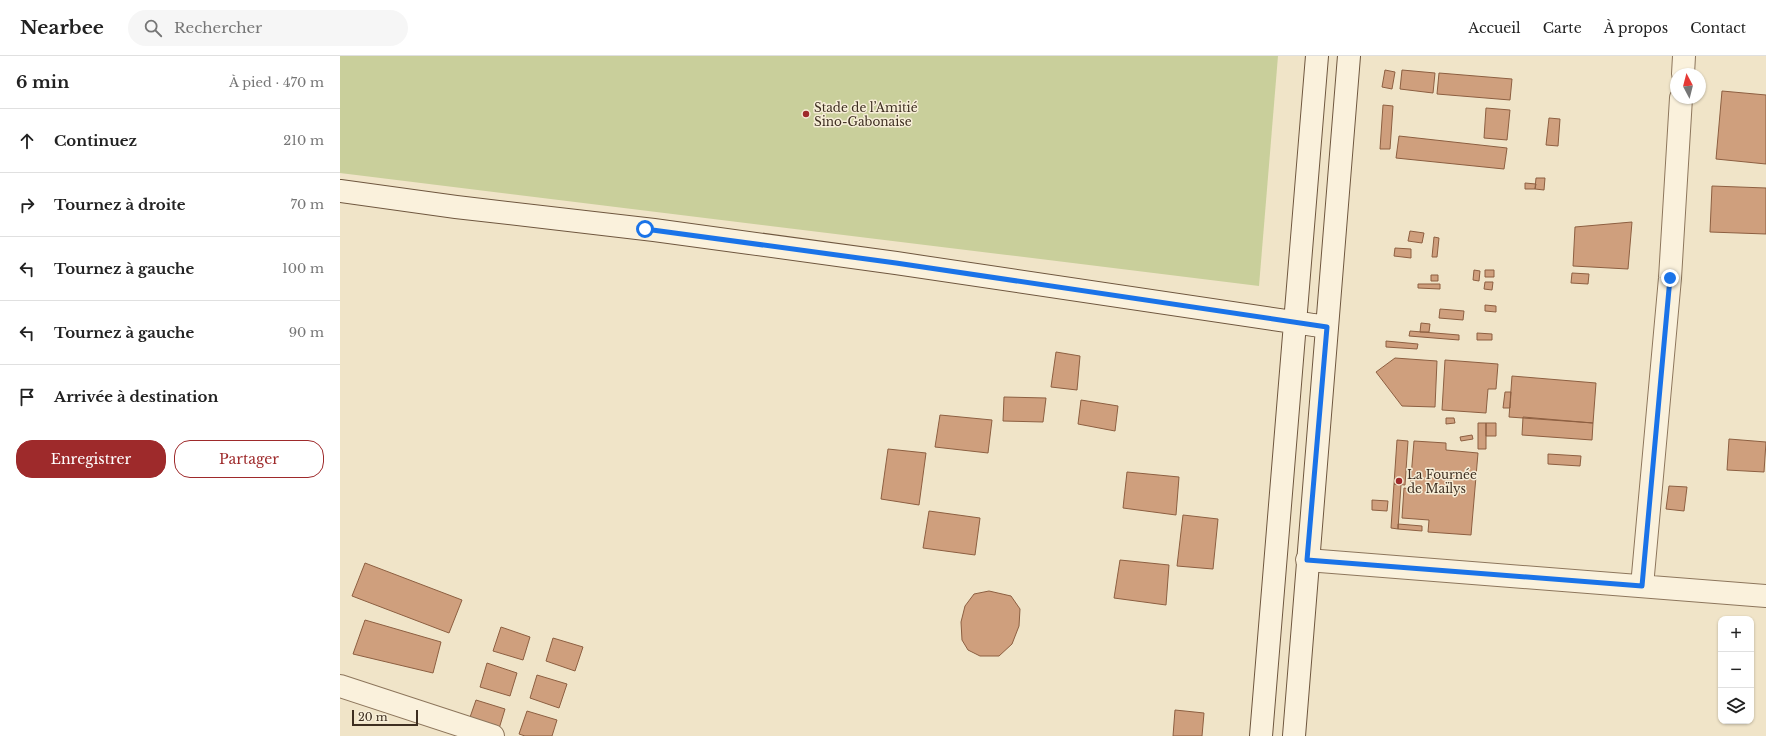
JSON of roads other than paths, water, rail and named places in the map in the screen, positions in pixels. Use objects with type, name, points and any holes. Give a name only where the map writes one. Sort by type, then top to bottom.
[{"type":"street","points":[[1261,736],[1317,56]]},
{"type":"street","points":[[1294,736],[1348,56]]},
{"type":"street","points":[[1683,68],[1684,56]]},
{"type":"street","points":[[1642,586],[1670,278],[1681,104]]},
{"type":"street","points":[[340,191],[456,207],[662,231],[896,263],[1327,327]]},
{"type":"street","points":[[1307,560],[1766,596]]},
{"type":"street","points":[[340,686],[493,736]]},
{"type":"place","name":"Stade de l’Amitié Sino-Gabonaise","points":[[806,114]]},
{"type":"place","name":"La Fournée de Maïlys","points":[[1399,481]]}]
